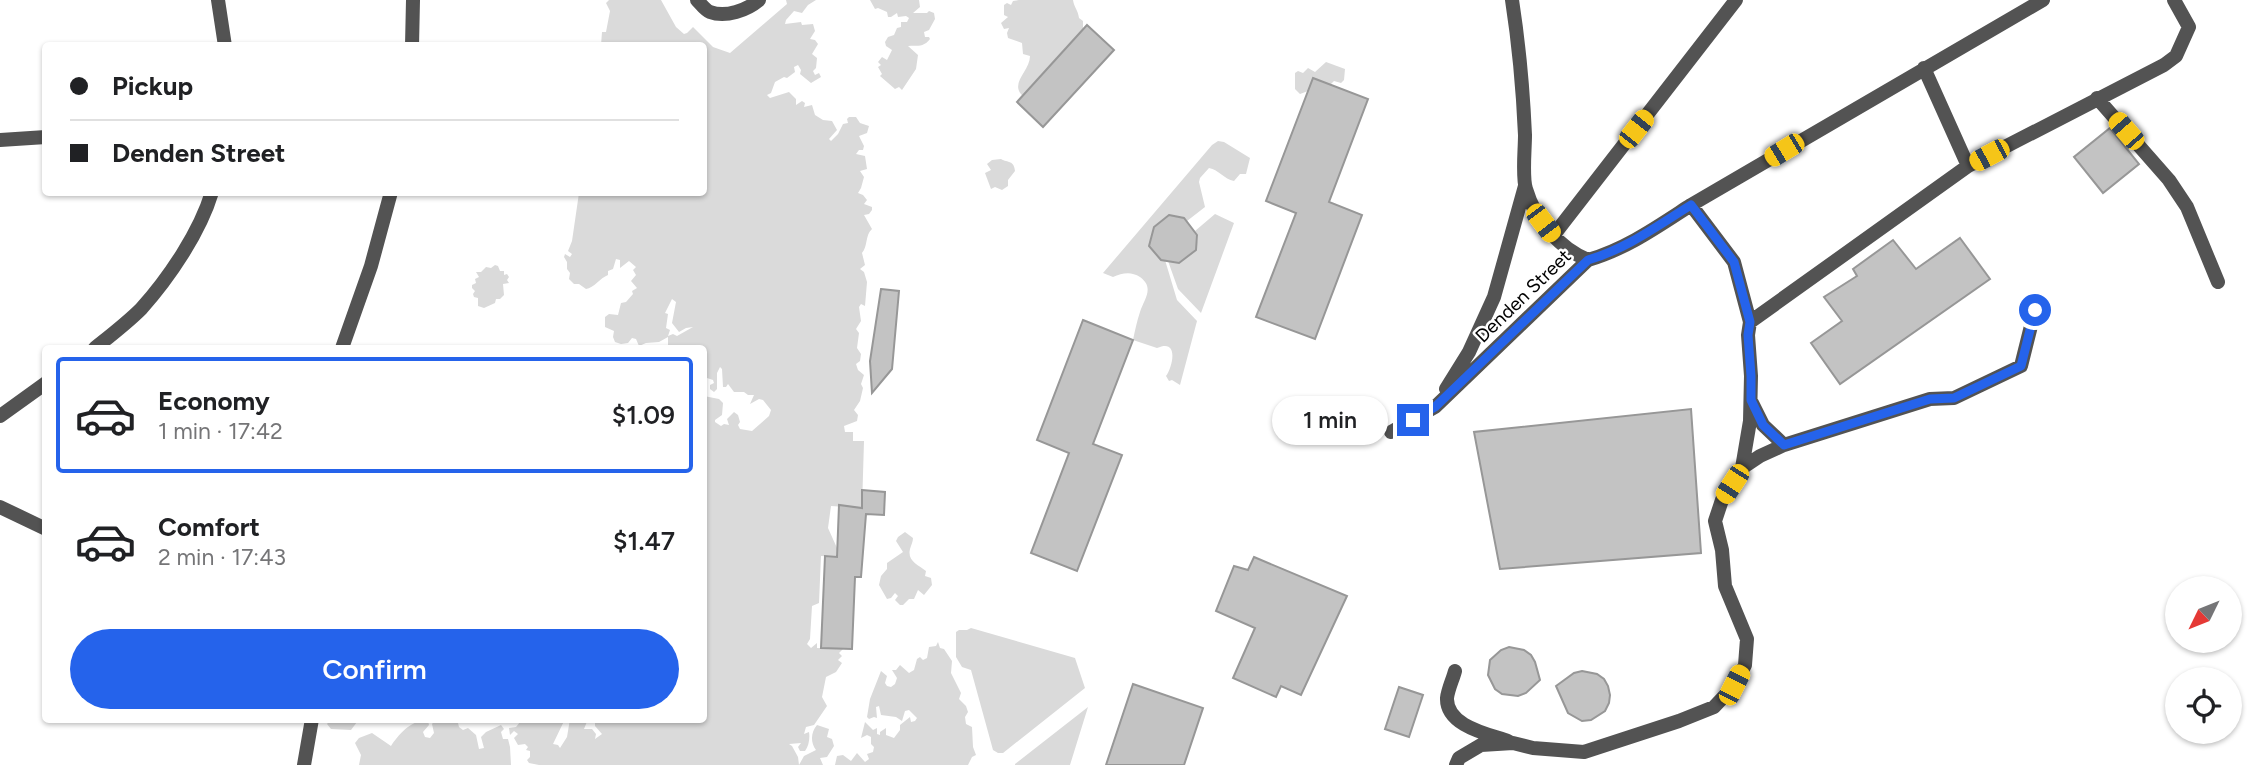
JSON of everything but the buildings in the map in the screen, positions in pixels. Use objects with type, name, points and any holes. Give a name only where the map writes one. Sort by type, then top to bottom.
[{"type":"street","points":[[218,0],[224,42]]},
{"type":"street","points":[[412,42],[413,0]]},
{"type":"street","points":[[697,0],[709,12],[726,13],[747,9],[759,0]]},
{"type":"street","name":"Denden Street","points":[[1391,432],[1435,407],[1588,260],[1571,253],[1553,236],[1533,210],[1525,187],[1522,75],[1512,0]]},
{"type":"street","points":[[1553,236],[1736,0]]},
{"type":"street","points":[[1588,260],[1610,254],[1634,241],[2043,0]]},
{"type":"street","points":[[1750,322],[1968,166],[2164,65],[2176,56],[2189,27],[2174,0]]},
{"type":"street","points":[[1924,68],[1968,166]]},
{"type":"street","points":[[2097,98],[2169,180],[2187,207],[2218,282]]},
{"type":"street","points":[[0,140],[42,137]]},
{"type":"street","points":[[1435,407],[1469,352],[1494,297],[1525,187]]},
{"type":"street","points":[[99,345],[140,310],[182,255],[210,196]]},
{"type":"street","points":[[343,345],[372,266],[390,196]]},
{"type":"street","points":[[1691,205],[1734,262],[1750,322],[1748,335],[1751,400],[1742,468]]},
{"type":"street","points":[[1455,671],[1447,700],[1453,715],[1464,725],[1533,748],[1584,752],[1714,707],[1734,685],[1745,665],[1747,639],[1725,586],[1722,550],[1715,522],[1722,500],[1742,468],[1784,445],[1930,399],[1954,398],[2021,366],[2035,310]]},
{"type":"street","points":[[0,416],[42,386]]},
{"type":"street","points":[[1751,400],[1763,425],[1784,445]]},
{"type":"street","points":[[0,507],[42,527]]},
{"type":"street","points":[[304,765],[312,723]]},
{"type":"street","points":[[1456,765],[1459,758],[1481,745],[1513,743]]},
{"type":"shaded area","points":[[609,0],[661,0],[676,27],[684,34],[693,27],[713,47],[730,53],[787,4],[786,0],[816,0],[802,13],[794,11],[785,24],[813,24],[815,31],[810,39],[818,44],[812,54],[817,58],[813,71],[821,77],[811,83],[800,74],[798,65],[794,67],[795,72],[787,78],[775,82],[771,93],[767,95],[770,98],[789,92],[796,99],[796,105],[802,101],[805,103],[804,107],[812,105],[815,115],[832,121],[837,130],[829,139],[831,141],[843,124],[848,123],[849,117],[856,117],[860,123],[869,126],[867,133],[859,136],[864,146],[863,150],[856,154],[865,156],[867,169],[860,171],[864,177],[858,193],[867,200],[864,204],[872,207],[869,214],[864,215],[872,229],[862,253],[865,265],[860,269],[867,282],[865,306],[861,304],[859,307],[861,321],[856,329],[859,333],[857,348],[861,354],[860,361],[856,364],[864,375],[861,384],[863,388],[860,401],[854,410],[858,415],[857,421],[844,426],[845,432],[853,432],[853,441],[864,441],[862,508],[831,506],[828,528],[837,548],[836,557],[821,556],[819,603],[812,606],[810,639],[807,644],[811,648],[817,643],[817,648],[843,649],[838,660],[842,663],[836,672],[826,677],[822,697],[827,706],[814,725],[806,727],[804,734],[809,732],[809,737],[805,751],[800,751],[798,747],[801,743],[789,744],[798,757],[799,765],[539,765],[529,763],[527,760],[530,751],[526,750],[528,747],[525,744],[518,745],[514,738],[518,734],[514,731],[510,735],[509,728],[516,727],[519,723],[563,723],[553,744],[560,748],[567,737],[569,723],[586,723],[584,729],[592,729],[596,734],[595,739],[602,734],[595,723],[707,723],[707,397],[719,399],[723,403],[722,415],[715,420],[721,426],[729,425],[727,419],[734,412],[738,415],[740,429],[752,431],[769,416],[771,410],[763,400],[759,399],[750,404],[754,395],[734,392],[728,384],[723,387],[720,367],[717,373],[717,389],[714,392],[710,389],[710,385],[714,383],[707,378],[707,345],[668,345],[668,337],[659,342],[641,345],[632,338],[628,343],[615,342],[614,331],[605,327],[605,317],[609,314],[618,315],[621,303],[626,302],[637,288],[631,281],[636,275],[633,270],[636,267],[629,261],[620,268],[620,260],[616,259],[608,275],[586,289],[569,279],[570,273],[564,257],[565,254],[570,257],[572,254],[568,251],[579,196],[707,196],[707,42],[601,42],[610,11],[606,3]],"holes":[[[672,299],[676,302],[672,323],[679,332],[693,327],[677,336],[668,336],[668,314],[665,313]]]},
{"type":"shaded area","points":[[870,0],[919,0],[920,7],[913,13],[934,13],[935,19],[929,30],[924,32],[925,37],[930,39],[922,45],[908,46],[918,55],[916,69],[902,90],[899,87],[895,89],[880,76],[882,74],[878,67],[881,65],[878,62],[882,57],[887,60],[892,50],[886,46],[888,37],[894,35],[897,28],[901,27],[901,22],[907,22],[909,18],[898,17],[897,13],[888,17],[887,12],[875,9]]},
{"type":"shaded area","points":[[1073,0],[1079,18],[1083,21],[1083,29],[1025,92],[1025,98],[1018,88],[1030,56],[1023,54],[1022,43],[1008,38],[1009,28],[1004,29],[1001,23],[1008,17],[1004,15],[1004,5],[1011,5],[1013,1]]},
{"type":"shaded area","points":[[1326,62],[1345,69],[1344,80],[1341,83],[1334,81],[1330,85],[1313,78],[1308,91],[1300,94],[1295,89],[1295,73],[1303,73],[1308,68],[1315,72]]},
{"type":"shaded area","points":[[1218,141],[1250,158],[1246,174],[1240,174],[1234,181],[1209,168],[1199,182],[1205,207],[1187,221],[1169,215],[1154,227],[1149,246],[1165,260],[1177,300],[1197,321],[1180,385],[1169,381],[1166,376],[1172,360],[1169,347],[1157,348],[1133,340],[1147,294],[1147,285],[1133,274],[1113,277],[1103,273]]},
{"type":"shaded area","points":[[1001,159],[1012,163],[1015,171],[1008,180],[1008,186],[1002,190],[995,187],[991,189],[985,173],[991,170],[987,164]]},
{"type":"shaded area","points":[[1215,214],[1234,223],[1201,313],[1178,289],[1168,261],[1179,263],[1196,250],[1198,235],[1195,231]]},
{"type":"shaded area","points":[[495,265],[500,271],[504,271],[504,275],[507,274],[509,283],[503,284],[504,295],[496,299],[495,303],[484,308],[478,306],[478,298],[474,297],[475,291],[472,288],[476,283],[475,279],[479,277],[476,272]]},
{"type":"shaded area","points":[[905,532],[913,538],[909,553],[912,560],[926,571],[925,576],[931,578],[932,585],[924,595],[918,590],[914,599],[900,605],[895,600],[898,596],[895,593],[887,599],[879,585],[887,563],[903,552],[896,541]]},
{"type":"shaded area","points":[[971,628],[1075,658],[1085,688],[1003,753],[993,750],[971,670],[962,667],[956,657],[956,632]]},
{"type":"shaded area","points":[[938,642],[952,661],[951,673],[961,693],[959,699],[968,712],[965,717],[966,724],[972,727],[976,755],[968,765],[835,765],[837,756],[843,755],[851,761],[857,753],[865,762],[869,759],[867,754],[873,752],[874,747],[871,737],[867,735],[861,738],[865,722],[873,730],[877,728],[877,734],[880,735],[886,728],[886,735],[894,738],[900,725],[910,717],[911,722],[915,721],[917,718],[909,710],[905,711],[902,721],[896,717],[881,715],[879,706],[876,707],[877,718],[869,719],[870,699],[881,671],[887,676],[885,683],[891,687],[897,678],[892,670],[896,670],[900,665],[909,673],[914,670],[917,659],[927,658],[929,647],[936,646]]},
{"type":"shaded area","points":[[1088,707],[1070,765],[1015,765],[1015,764]]},
{"type":"shaded area","points":[[356,723],[351,730],[331,729],[327,724]]},
{"type":"shaded area","points":[[415,723],[428,723],[423,732],[425,737],[430,738],[434,733],[432,724],[458,723],[463,730],[468,728],[476,735],[479,749],[484,748],[481,737],[501,725],[504,729],[501,732],[503,739],[508,739],[510,747],[511,765],[359,765],[361,755],[355,743],[359,738],[372,733],[391,746],[402,732]]},
{"type":"shaded area","points":[[817,725],[829,729],[827,737],[832,739],[834,746],[827,757],[820,758],[823,765],[799,765],[804,756],[816,750],[812,737]]},
{"type":"route","points":[[1413,420],[1435,407],[1588,260],[1610,254],[1691,205],[1734,262],[1750,322],[1748,335],[1751,400],[1763,425],[1784,445],[1930,399],[1954,398],[2021,366],[2035,310]]}]
